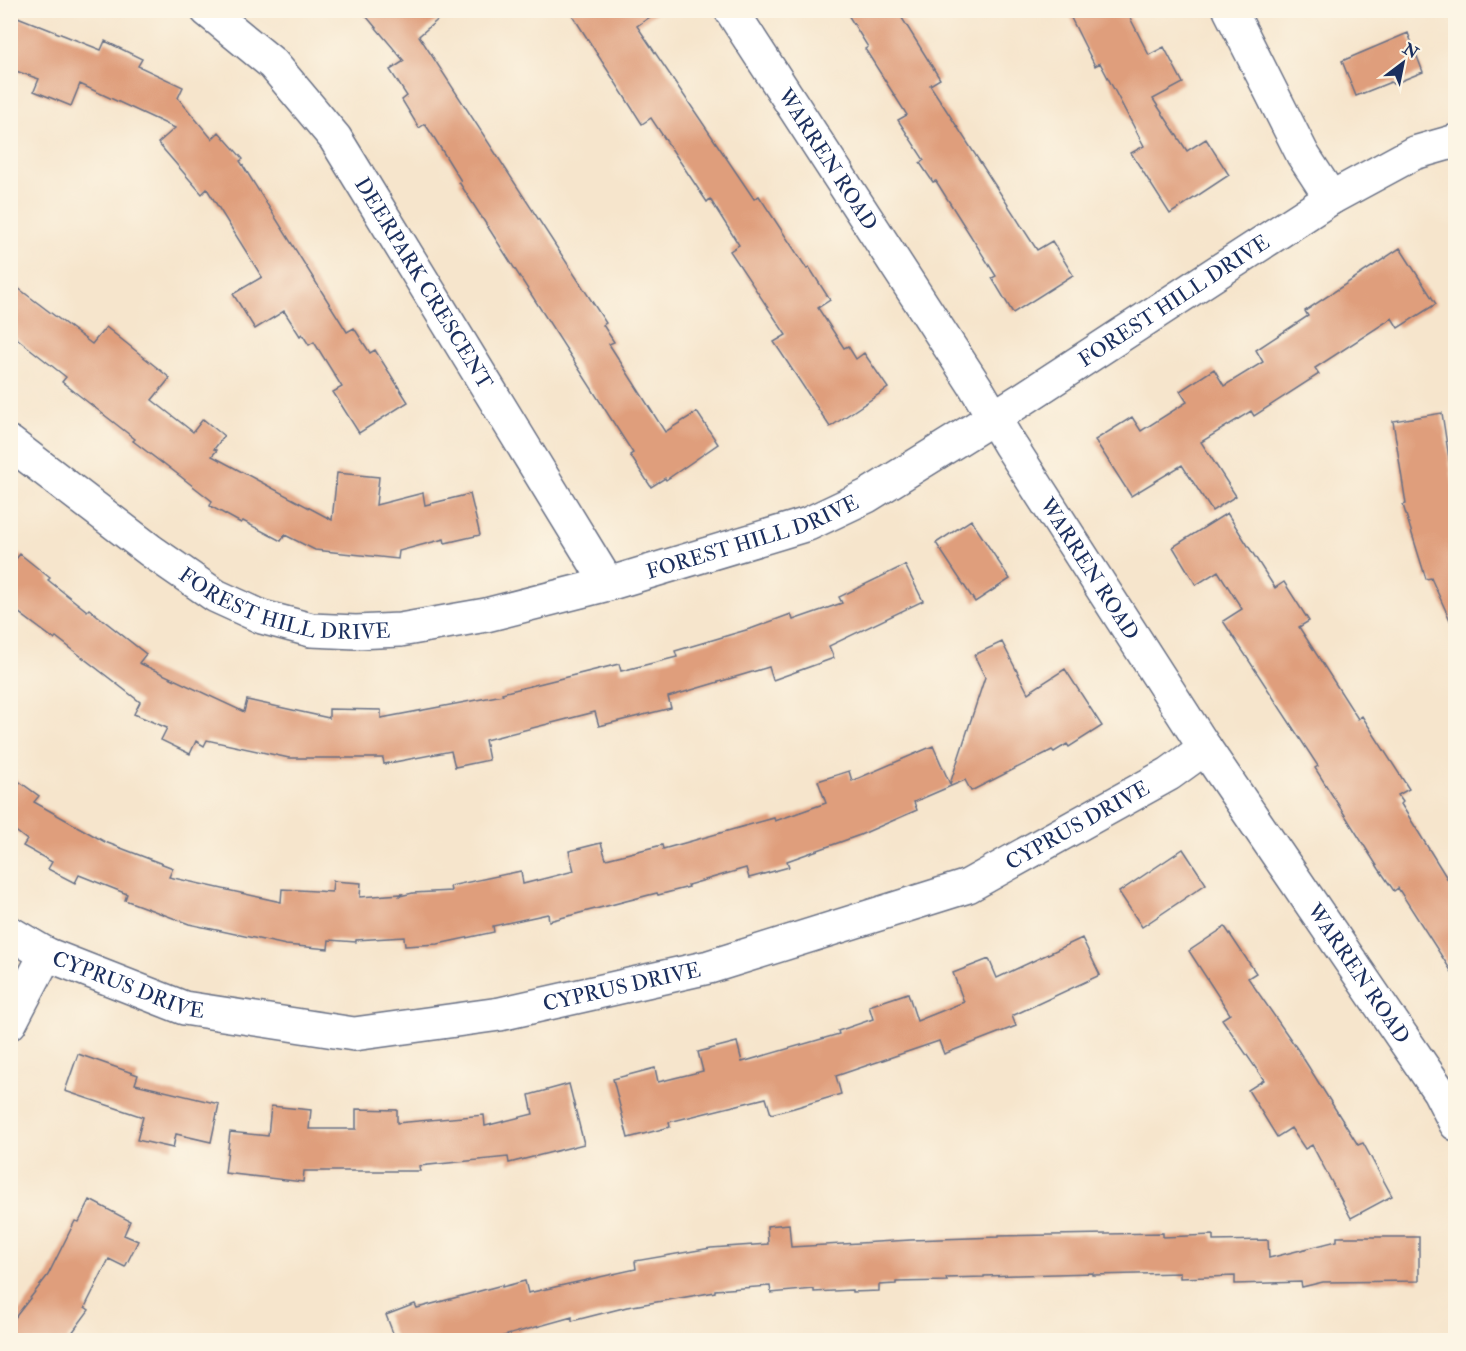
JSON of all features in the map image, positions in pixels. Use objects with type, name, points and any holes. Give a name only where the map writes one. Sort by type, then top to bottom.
[{"type":"street","name":"DEERPARK CRESCENT","points":[[207,10],[273,64],[335,138],[608,584]]},
{"type":"street","name":"WARREN ROAD","points":[[731,10],[975,386],[1010,445],[1205,748],[1439,1091],[1455,1124]]},
{"type":"street","points":[[1230,10],[1303,155],[1330,198]]},
{"type":"street","name":"FOREST HILL DRIVE","points":[[10,443],[151,551],[216,596],[262,617],[311,630],[356,632],[400,630],[486,615],[608,584],[808,524],[867,496],[1023,399],[1330,198],[1414,153],[1455,141]]},
{"type":"street","name":"CYPRUS DRIVE","points":[[10,933],[46,954],[184,1008],[354,1034],[500,1014],[709,967],[968,885],[1169,774],[1205,748]]},
{"type":"street","points":[[10,1023],[46,954]]},
{"type":"building","points":[[361,10],[449,10],[419,36],[606,323],[603,325],[614,342],[609,344],[665,432],[697,412],[718,444],[666,480],[665,478],[651,487],[630,455],[633,453],[459,182],[461,181],[435,139],[425,124],[419,128],[402,100],[407,96],[390,70],[404,61]]},
{"type":"building","points":[[569,10],[660,10],[637,26],[754,199],[759,196],[807,269],[809,267],[830,300],[818,308],[844,348],[848,346],[856,359],[864,353],[888,388],[830,427],[774,342],[786,335],[730,251],[739,245],[710,199],[707,202],[651,118],[642,124]]},
{"type":"building","points":[[845,10],[897,10],[940,79],[930,85],[1037,250],[1052,241],[1073,275],[1013,313],[992,278],[996,276],[936,181],[933,182],[920,163],[924,160],[898,120],[907,115],[865,49],[868,47]]},
{"type":"building","points":[[1067,10],[1126,10],[1149,55],[1164,47],[1183,83],[1153,99],[1187,151],[1206,139],[1229,175],[1170,214],[1131,153],[1144,146],[1100,63],[1095,66]]},
{"type":"building","points":[[10,14],[101,50],[105,41],[142,59],[138,66],[183,87],[178,98],[212,139],[219,132],[243,159],[240,161],[347,332],[354,328],[370,353],[375,350],[408,402],[359,433],[333,392],[342,387],[314,342],[309,345],[302,334],[300,336],[284,311],[255,329],[233,294],[262,277],[207,189],[202,194],[158,143],[175,128],[80,84],[71,106],[34,91],[39,79],[10,69]]},
{"type":"building","points":[[1408,33],[1423,72],[1356,96],[1342,61]]},
{"type":"building","points":[[1400,248],[1436,304],[1398,328],[1392,318],[1315,368],[1319,374],[1254,416],[1251,411],[1201,442],[1236,496],[1212,511],[1182,465],[1131,496],[1095,440],[1132,417],[1141,431],[1187,402],[1180,391],[1214,369],[1224,386],[1263,362],[1256,350],[1308,316],[1305,311]]},
{"type":"building","points":[[10,282],[92,344],[106,327],[170,378],[152,400],[193,432],[203,419],[224,436],[214,449],[217,450],[212,456],[332,520],[337,473],[379,477],[376,505],[423,493],[425,505],[470,494],[480,535],[445,543],[444,539],[399,551],[398,559],[315,550],[285,535],[281,541],[243,521],[241,523],[210,506],[212,501],[133,441],[135,439],[62,382],[66,377],[10,333]]},
{"type":"building","points":[[1442,413],[1455,497],[1455,631],[1431,578],[1426,579],[1403,505],[1406,504],[1393,421]]},
{"type":"building","points":[[1227,513],[1275,588],[1284,582],[1309,621],[1299,627],[1358,719],[1362,716],[1409,789],[1398,795],[1403,802],[1401,804],[1455,891],[1455,977],[1398,888],[1394,891],[1379,869],[1315,768],[1318,766],[1223,621],[1242,609],[1218,571],[1196,585],[1173,547]]},
{"type":"building","points":[[971,520],[1010,579],[975,602],[936,543]]},
{"type":"building","points":[[20,554],[87,611],[89,609],[146,654],[139,663],[244,712],[247,700],[329,718],[329,709],[381,710],[381,718],[503,695],[502,693],[619,664],[621,671],[677,657],[675,651],[791,614],[793,620],[842,603],[839,597],[905,565],[923,601],[829,646],[834,658],[773,680],[769,667],[668,697],[671,708],[599,726],[595,712],[485,740],[489,760],[455,767],[451,751],[384,764],[383,758],[289,758],[207,740],[204,746],[196,741],[190,754],[161,740],[167,728],[134,714],[140,702],[56,637],[54,639],[10,606],[10,566]]},
{"type":"building","points":[[1002,642],[1028,693],[1065,669],[1102,726],[1069,747],[1067,744],[1054,752],[1052,750],[971,791],[965,780],[914,802],[917,810],[860,835],[787,861],[789,867],[749,878],[746,868],[658,895],[657,893],[549,921],[548,914],[493,926],[494,932],[438,944],[405,946],[404,937],[356,940],[356,942],[329,940],[328,949],[286,945],[189,924],[125,900],[127,894],[79,875],[75,883],[48,869],[52,862],[23,846],[27,840],[13,829],[10,832],[10,775],[39,796],[34,802],[105,842],[173,868],[169,877],[281,902],[282,889],[332,892],[333,881],[361,883],[360,897],[451,891],[450,886],[521,871],[523,884],[574,871],[569,851],[601,843],[606,859],[662,845],[663,849],[774,818],[775,821],[826,803],[818,781],[849,771],[852,781],[933,746],[950,784],[985,677],[974,655]]},
{"type":"building","points":[[1183,849],[1206,884],[1142,927],[1119,892]]},
{"type":"building","points":[[1225,927],[1256,973],[1248,978],[1298,1050],[1358,1145],[1363,1143],[1392,1196],[1351,1218],[1312,1145],[1305,1149],[1291,1128],[1277,1137],[1248,1090],[1264,1080],[1222,1019],[1230,1014],[1189,951]]},
{"type":"building","points":[[1082,938],[1100,975],[1012,1016],[1016,1026],[944,1054],[939,1041],[836,1076],[841,1094],[794,1108],[771,1114],[766,1098],[669,1122],[670,1127],[628,1138],[613,1079],[655,1068],[658,1082],[703,1071],[698,1052],[737,1042],[742,1062],[839,1034],[838,1031],[873,1019],[869,1006],[908,993],[917,1021],[964,1002],[953,973],[989,959],[997,978]]},
{"type":"building","points":[[78,1054],[138,1075],[135,1084],[219,1104],[211,1142],[176,1134],[173,1148],[137,1140],[143,1117],[65,1091]]},
{"type":"building","points":[[569,1084],[584,1144],[509,1163],[508,1157],[419,1166],[420,1171],[304,1171],[303,1182],[225,1173],[230,1132],[268,1136],[271,1106],[311,1110],[309,1129],[356,1129],[356,1109],[397,1110],[397,1123],[484,1115],[485,1126],[533,1114],[529,1095]]},
{"type":"building","points":[[90,1200],[130,1221],[124,1235],[138,1241],[125,1267],[109,1259],[85,1307],[89,1310],[66,1341],[10,1341],[10,1324],[48,1275],[75,1221],[79,1222]]},
{"type":"building","points":[[789,1224],[791,1247],[999,1236],[1163,1233],[1163,1237],[1213,1235],[1213,1241],[1268,1240],[1269,1258],[1337,1241],[1337,1237],[1419,1237],[1419,1281],[1323,1282],[1302,1287],[1301,1282],[1235,1284],[1235,1276],[1180,1278],[1180,1273],[1093,1275],[1093,1273],[984,1276],[946,1278],[947,1281],[896,1282],[896,1284],[879,1285],[879,1291],[814,1292],[814,1289],[771,1293],[770,1286],[715,1290],[715,1292],[627,1307],[572,1321],[572,1317],[486,1341],[396,1341],[386,1315],[415,1304],[417,1308],[502,1285],[502,1287],[525,1281],[528,1293],[636,1269],[635,1261],[711,1248],[768,1244],[767,1226]]}]
